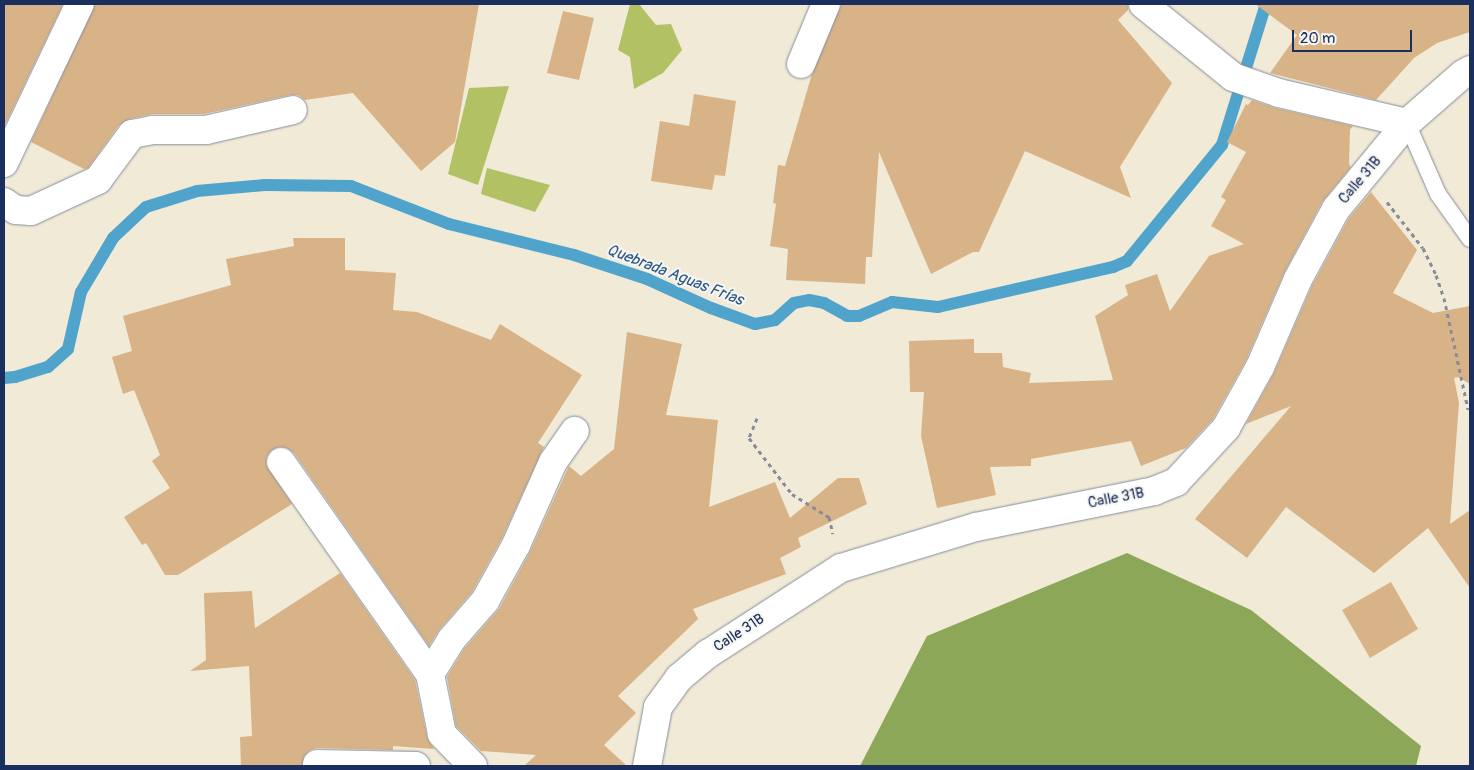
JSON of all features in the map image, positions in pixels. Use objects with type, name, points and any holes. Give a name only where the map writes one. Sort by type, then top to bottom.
[{"type":"street","points":[[4,163],[80,4]]},
{"type":"street","points":[[801,64],[826,4]]},
{"type":"street","points":[[1148,6],[1232,77],[1279,93],[1407,122]]},
{"type":"street","name":"Calle 31B","points":[[647,766],[658,707],[678,678],[708,654],[841,568],[976,527],[1154,491],[1176,482],[1226,428],[1260,367],[1298,279],[1336,209],[1407,122],[1470,70]]},
{"type":"street","points":[[4,202],[16,210],[30,211],[98,180],[132,134],[152,130],[206,130],[293,110]]},
{"type":"street","points":[[430,674],[452,640],[485,601],[516,544],[553,462],[575,431]]},
{"type":"street","points":[[281,462],[430,674],[442,734],[472,766]]},
{"type":"street","points":[[317,764],[416,766]]},
{"type":"lane","points":[[1407,122],[1438,194],[1470,239]]},
{"type":"path","points":[[1364,175],[1423,248],[1436,275],[1444,298],[1468,409]]},
{"type":"path","points":[[757,418],[749,438],[792,494],[830,517],[841,568]]},
{"type":"green space","points":[[630,4],[639,4],[656,25],[671,24],[682,50],[663,73],[634,89],[630,57],[618,50]]},
{"type":"green space","points":[[509,86],[478,185],[448,174],[469,88]]},
{"type":"green space","points":[[487,168],[550,185],[535,212],[481,194]]},
{"type":"green space","points":[[1127,553],[1251,610],[1421,746],[1416,766],[860,766],[927,636]]},
{"type":"building","points":[[4,4],[63,4],[4,127]]},
{"type":"building","points":[[95,4],[479,4],[455,142],[421,171],[353,93],[305,100],[298,95],[290,95],[204,114],[152,114],[129,119],[119,125],[88,168],[84,169],[31,142]]},
{"type":"building","points":[[841,4],[1128,4],[1128,10],[1118,20],[1172,83],[1120,167],[1131,198],[1025,151],[979,252],[973,252],[931,274],[879,152],[872,257],[866,257],[865,284],[786,280],[788,249],[770,246],[776,204],[773,203],[778,165],[785,166],[812,74]]},
{"type":"building","points":[[1255,4],[1470,4],[1470,32],[1437,43],[1414,58],[1376,100],[1270,73],[1297,35]]},
{"type":"building","points":[[563,11],[594,18],[579,80],[547,73]]},
{"type":"building","points":[[694,94],[736,101],[725,176],[715,175],[712,190],[651,181],[660,121],[689,126]]},
{"type":"building","points":[[1252,100],[1275,108],[1353,126],[1350,130],[1349,164],[1351,167],[1322,202],[1284,273],[1246,360],[1213,419],[1186,448],[1141,466],[1131,441],[1031,459],[1031,466],[990,467],[996,495],[937,508],[921,436],[924,392],[910,392],[909,341],[974,339],[974,353],[1002,353],[1003,367],[1031,373],[1029,383],[1113,380],[1095,316],[1128,295],[1125,285],[1157,274],[1170,311],[1209,256],[1244,244],[1211,226],[1226,200],[1221,197],[1246,152],[1227,142],[1246,104],[1248,105]]},
{"type":"building","points":[[1371,192],[1417,250],[1393,293],[1433,313],[1470,306],[1470,384],[1458,377],[1454,378],[1459,403],[1450,524],[1470,510],[1470,588],[1428,528],[1374,573],[1286,507],[1247,558],[1195,519],[1291,406],[1246,424],[1274,373],[1312,286],[1349,218]]},
{"type":"building","points":[[293,238],[345,238],[345,270],[396,273],[393,310],[417,312],[491,340],[500,324],[582,375],[538,443],[544,447],[502,538],[472,592],[439,630],[429,646],[294,453],[287,448],[279,447],[272,450],[267,456],[266,464],[292,504],[178,575],[165,575],[146,543],[142,545],[124,517],[170,488],[152,461],[160,455],[134,390],[123,394],[112,357],[132,351],[123,316],[231,285],[226,259],[294,246]]},
{"type":"building","points":[[627,332],[682,344],[666,415],[718,420],[709,507],[775,482],[790,518],[838,478],[859,478],[867,504],[798,538],[801,547],[780,558],[786,574],[693,609],[698,619],[618,696],[636,713],[604,745],[627,766],[524,766],[536,755],[481,751],[456,726],[447,677],[464,649],[499,609],[530,552],[569,466],[581,476],[614,449]]},
{"type":"building","points":[[340,573],[415,680],[427,737],[434,749],[393,746],[393,750],[317,748],[310,750],[304,756],[302,766],[241,766],[240,737],[252,736],[249,666],[190,671],[206,660],[204,593],[252,591],[255,628]]},
{"type":"building","points":[[1391,582],[1418,629],[1370,658],[1342,610]]},
{"type":"waterway","name":"Quebrada Aguas Frías","points":[[4,378],[15,377],[48,367],[68,349],[81,292],[113,238],[146,207],[197,191],[265,185],[351,186],[449,224],[574,255],[647,279],[711,308],[755,324],[775,320],[794,303],[809,300],[824,303],[847,316],[859,316],[892,302],[938,307],[1113,267],[1127,261],[1222,145],[1266,4]]}]
